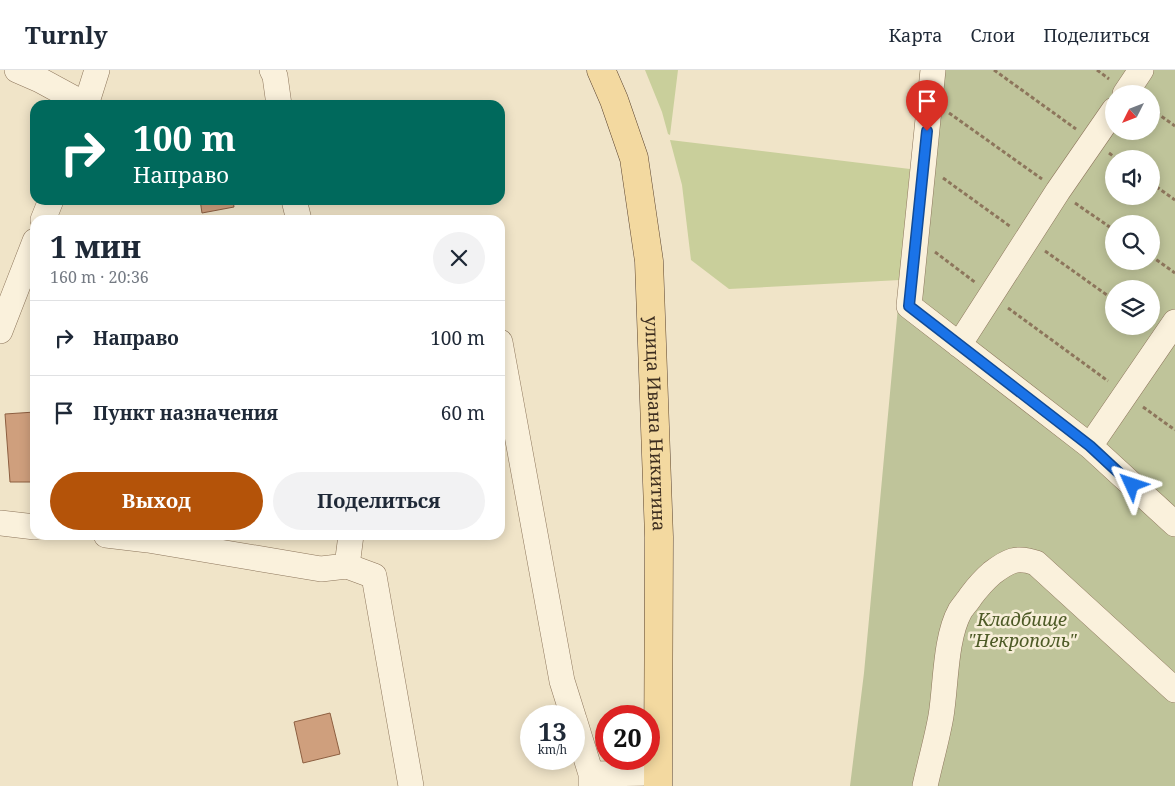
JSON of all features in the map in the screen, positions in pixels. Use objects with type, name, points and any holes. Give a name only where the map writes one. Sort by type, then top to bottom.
[{"type":"main road","name":"улица Ивана Никитина","points":[[601,70],[614,100],[634,158],[649,261],[659,537],[658,779]]},
{"type":"street","points":[[17,70],[77,100]]},
{"type":"street","points":[[88,100],[97,70]]},
{"type":"street","points":[[272,70],[275,76],[277,100]]},
{"type":"street","points":[[933,70],[909,306],[1090,446],[1175,524]]},
{"type":"street","points":[[1131,85],[1141,70]]},
{"type":"street","points":[[959,345],[1105,123]]},
{"type":"street","points":[[0,331],[30,254]]},
{"type":"street","points":[[1090,446],[1175,322]]},
{"type":"street","points":[[505,369],[562,681],[569,705]]},
{"type":"street","points":[[0,526],[30,527]]},
{"type":"street","points":[[148,540],[321,569],[347,566],[374,576],[411,786]]},
{"type":"street","points":[[347,566],[350,540]]},
{"type":"street","points":[[925,786],[941,715],[950,644],[959,612],[987,577],[1011,561],[1025,559],[1036,563],[1175,690]]},
{"type":"street","points":[[585,759],[591,780],[658,779]]},
{"type":"path","points":[[994,70],[1105,151]]},
{"type":"path","points":[[930,99],[1105,224]]},
{"type":"path","points":[[1160,115],[1175,126]]},
{"type":"path","points":[[1160,189],[1175,200]]},
{"type":"path","points":[[916,237],[991,295],[1175,430]]},
{"type":"path","points":[[1160,262],[1175,273]]},
{"type":"green space","points":[[645,70],[678,70],[670,135],[668,134],[662,112]]},
{"type":"green space","name":"Кладбище \"Некрополь\"","points":[[920,70],[1175,70],[1175,786],[850,786],[864,673]]},
{"type":"green space","points":[[670,140],[910,169],[900,280],[729,289],[691,260],[682,185]]},
{"type":"building","points":[[201,205],[234,205],[234,207],[202,213]]},
{"type":"building","points":[[30,412],[30,482],[10,482],[5,414]]},
{"type":"building","points":[[330,713],[340,754],[303,763],[294,722]]},
{"type":"route","points":[[927,131],[909,306],[1090,446],[1132,485]]}]
